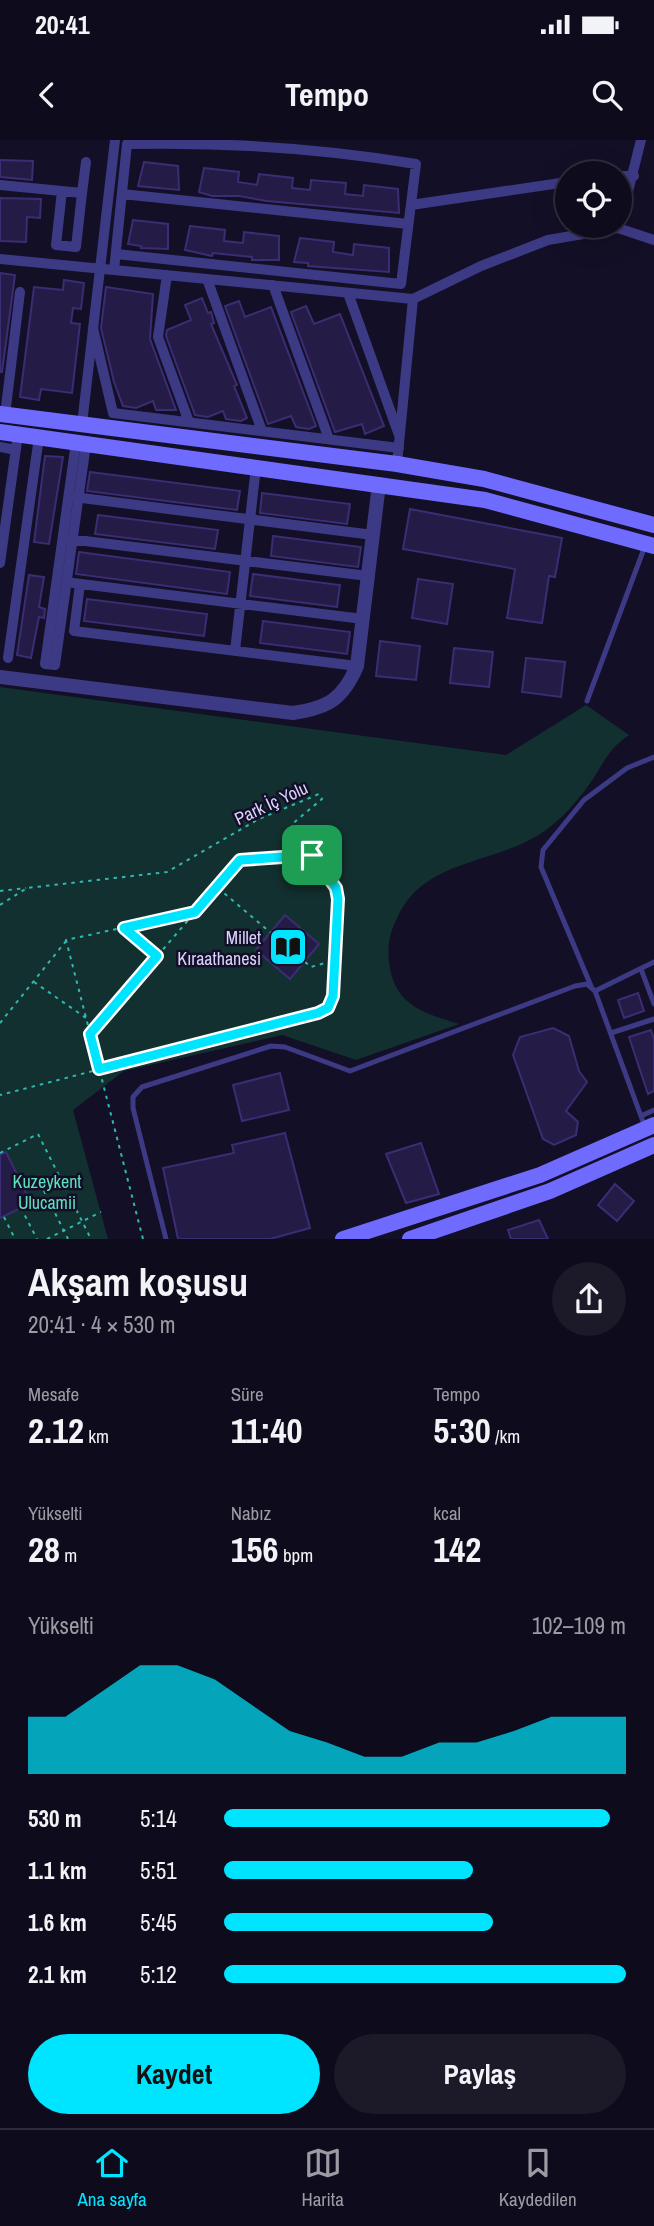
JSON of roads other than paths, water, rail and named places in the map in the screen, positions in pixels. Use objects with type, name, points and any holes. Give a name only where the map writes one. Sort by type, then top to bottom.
[{"type":"main road","points":[[2,415],[399,450],[484,479],[654,525]]},
{"type":"main road","points":[[0,432],[17,442],[39,437],[485,500],[650,544]]},
{"type":"main road","points":[[343,1239],[540,1175],[647,1124]]},
{"type":"main road","points":[[410,1239],[550,1191],[654,1145]]},
{"type":"street","points":[[82,424],[115,140]]},
{"type":"street","points":[[632,183],[641,140]]},
{"type":"street","points":[[114,270],[127,144],[207,143],[305,148],[416,164],[401,284],[116,254]]},
{"type":"street","points":[[56,245],[76,247],[86,162]]},
{"type":"street","points":[[411,205],[555,184]]},
{"type":"street","points":[[0,185],[82,193]]},
{"type":"street","points":[[53,264],[62,191]]},
{"type":"street","points":[[122,194],[408,224]]},
{"type":"street","points":[[632,231],[654,240]]},
{"type":"street","points":[[0,259],[413,299],[481,266],[558,238]]},
{"type":"street","points":[[167,275],[158,337],[189,422]]},
{"type":"street","points":[[207,279],[262,431]]},
{"type":"street","points":[[273,285],[328,439]]},
{"type":"street","points":[[2,415],[20,292]]},
{"type":"street","points":[[348,293],[399,450]]},
{"type":"street","points":[[399,450],[413,299]]},
{"type":"street","points":[[93,328],[113,413],[399,450]]},
{"type":"street","points":[[8,658],[39,437]]},
{"type":"street","points":[[0,447],[17,442],[0,557],[22,557]]},
{"type":"street","points":[[61,581],[55,665],[45,663],[61,581],[81,443]]},
{"type":"street","points":[[234,651],[256,467]]},
{"type":"street","points":[[0,677],[293,713],[326,705],[349,687],[357,666],[379,484]]},
{"type":"street","points":[[73,497],[373,535]]},
{"type":"street","points":[[67,538],[368,576]]},
{"type":"street","points":[[61,581],[363,619]]},
{"type":"street","points":[[80,584],[74,631],[357,666]]},
{"type":"lane","points":[[587,701],[650,544]]},
{"type":"lane","points":[[647,1124],[541,867],[543,850],[584,800],[627,768],[654,757]]},
{"type":"lane","points":[[166,1239],[133,1108],[133,1097],[142,1087],[271,1046],[285,1047],[341,1070],[350,1071],[575,986],[593,988],[654,962]]},
{"type":"lane","points":[[641,969],[654,1004]]},
{"type":"lane","points":[[611,1033],[654,1018]]},
{"type":"lane","points":[[647,1124],[654,1110]]},
{"type":"place","name":"Millet Kıraathanesi","points":[[288,947]]},
{"type":"park label","name":"Kuzeykent Ulucamii","points":[[47,1191]]}]
